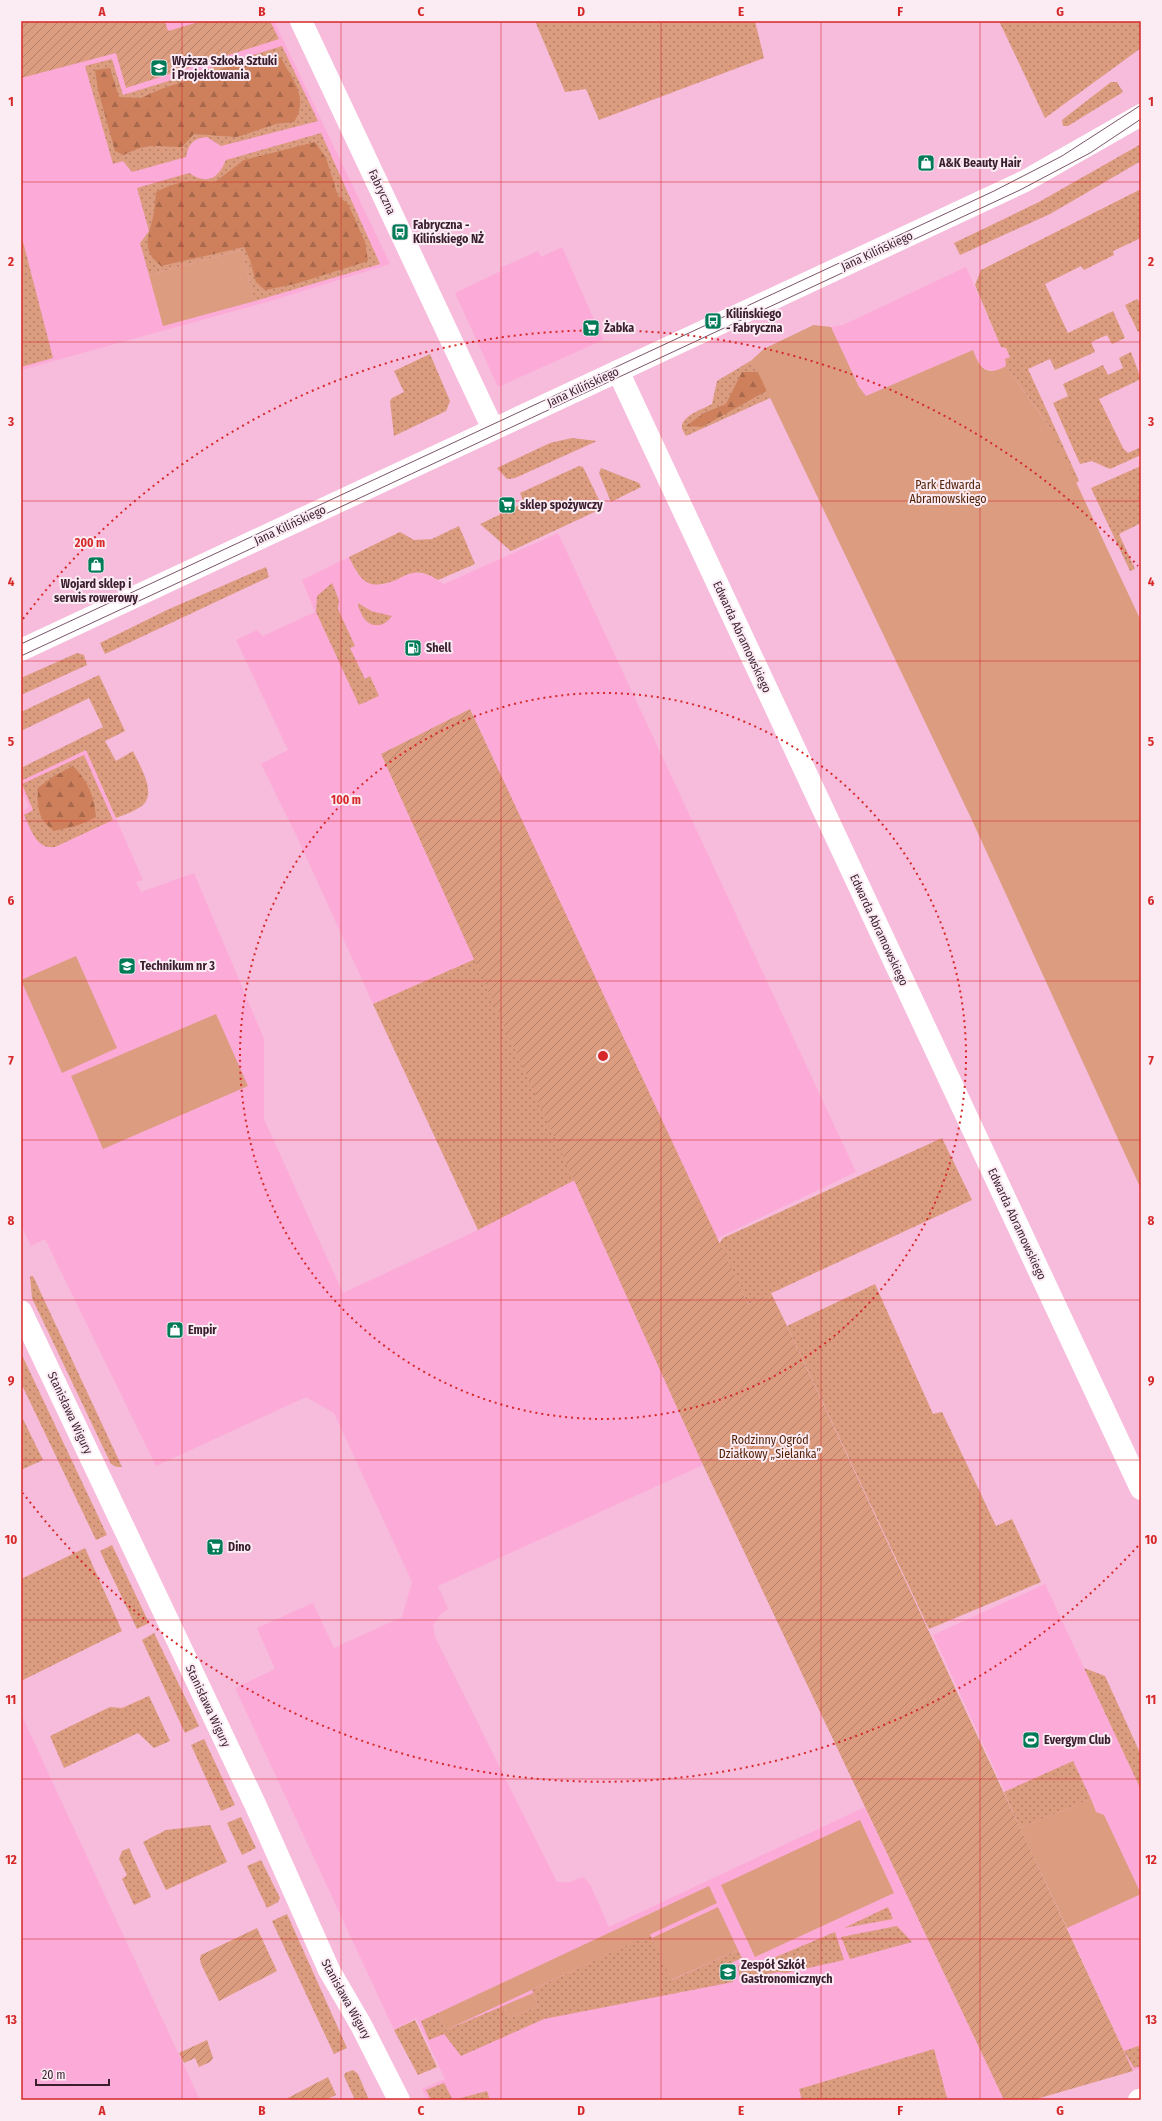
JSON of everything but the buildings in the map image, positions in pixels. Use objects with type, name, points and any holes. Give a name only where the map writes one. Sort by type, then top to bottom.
[{"type":"street","name":"Fabryczna","points":[[301,21],[494,429]]},
{"type":"street","name":"Jana Kilińskiego","points":[[21,650],[1025,181],[1141,115]]},
{"type":"street","name":"Edwarda Abramowskiego","points":[[618,371],[1141,1490]]},
{"type":"street","name":"Stanisława Wigury","points":[[21,1311],[255,1804],[329,1970],[374,2050],[399,2100]]},
{"type":"shaded area","points":[[21,21],[274,21],[390,264],[267,302],[21,370]]},
{"type":"shaded area","points":[[562,247],[603,340],[498,387],[455,293],[501,271],[500,268],[538,251],[541,257]]},
{"type":"shaded area","points":[[966,267],[1001,347],[1006,348],[1010,357],[1005,359],[1006,366],[996,371],[983,369],[979,365],[973,350],[866,396],[859,387],[831,327],[843,325]]},
{"type":"shaded area","points":[[558,533],[856,1172],[716,1239],[470,709],[381,754],[475,959],[373,1004],[297,837],[261,764],[288,750],[236,640],[257,630],[263,636],[315,612],[302,580],[349,557],[358,575],[383,585],[414,572],[428,575],[444,584]]},
{"type":"shaded area","points":[[86,750],[143,880],[136,882],[141,892],[194,873],[264,1039],[264,1119],[343,1293],[478,1230],[575,1180],[703,1465],[438,1586],[448,1609],[441,1614],[433,1625],[435,1637],[557,1882],[570,1882],[583,1877],[590,1884],[609,1927],[865,1807],[1004,2100],[428,2100],[422,2089],[445,2079],[416,2018],[394,2030],[235,1688],[275,1669],[257,1628],[313,1603],[334,1648],[402,1617],[412,1582],[334,1413],[306,1397],[156,1466],[45,1239],[31,1246],[21,1225],[21,812],[29,807],[21,789],[21,781]]},
{"type":"shaded area","points":[[1045,1584],[1141,1790],[1141,2069],[1133,2071],[933,1635]]},
{"type":"shaded area","points":[[21,1714],[120,1928],[200,2100],[21,2100]]},
{"type":"green space","name":"Wyższa Szkoła Sztuki i Projektowania","points":[[21,21],[165,21],[168,31],[202,21],[270,21],[279,39],[126,88],[116,53],[21,78]]},
{"type":"green space","points":[[535,21],[755,21],[764,58],[599,120],[586,89],[565,92]]},
{"type":"green space","points":[[999,21],[1141,21],[1141,48],[1045,118]]},
{"type":"green space","points":[[282,46],[318,121],[221,146],[207,137],[202,138],[192,142],[186,157],[132,172],[123,161],[113,164],[85,66],[112,59],[123,95]]},
{"type":"green space","points":[[272,54],[281,58],[298,89],[300,105],[294,122],[276,124],[237,137],[194,134],[182,147],[152,146],[139,148],[124,155],[115,151],[98,90],[95,70],[110,68],[119,97],[141,98],[161,89],[251,59]]},
{"type":"green space","points":[[1111,82],[1117,82],[1123,92],[1068,126],[1063,126],[1062,120]]},
{"type":"green space","points":[[321,133],[380,264],[255,301],[241,250],[149,275],[140,243],[149,231],[137,188],[189,173],[201,179],[211,178],[216,176],[226,160]]},
{"type":"green space","points":[[315,142],[326,158],[338,196],[348,204],[365,242],[368,261],[295,284],[265,290],[256,282],[250,260],[244,247],[161,266],[151,255],[148,249],[148,238],[154,214],[156,192],[178,183],[199,181],[215,182],[244,160]]},
{"type":"green space","points":[[1141,144],[1141,161],[1050,214],[960,255],[954,243],[1039,202]]},
{"type":"green space","points":[[1141,189],[1141,238],[1113,251],[1114,255],[1084,270],[1081,266],[1045,284],[1068,333],[1113,311],[1125,338],[1112,344],[1107,335],[1091,342],[1095,352],[1055,370],[1050,359],[1028,369],[1079,481],[1076,483],[1050,428],[1006,366],[1005,359],[1010,357],[1006,348],[1001,347],[975,285],[981,270]]},
{"type":"green space","points":[[21,234],[53,358],[21,367]]},
{"type":"green space","points":[[241,250],[255,301],[163,326],[149,275]]},
{"type":"green space","points":[[1137,299],[1141,303],[1141,331],[1138,332],[1125,305]]},
{"type":"green space","points":[[814,325],[848,401],[777,395],[686,436],[682,428],[685,419],[712,404],[717,381],[752,360],[764,349]]},
{"type":"green space","name":"Park Edwarda Abramowskiego","points":[[814,325],[831,327],[859,387],[866,396],[973,350],[981,366],[989,371],[1006,366],[1052,431],[1141,621],[1141,1189],[971,818],[752,360],[764,349]]},
{"type":"green space","points":[[1131,352],[1141,379],[1099,399],[1123,448],[1128,453],[1141,447],[1141,455],[1110,469],[1092,461],[1080,464],[1053,403],[1068,396],[1063,384],[1103,365],[1108,375],[1123,368],[1119,358]]},
{"type":"green space","points":[[430,354],[450,401],[446,411],[394,436],[390,401],[392,398],[404,392],[394,371]]},
{"type":"green space","points":[[742,372],[762,372],[777,385],[702,427],[686,426],[704,413],[726,404]]},
{"type":"green space","points":[[572,438],[597,441],[515,478],[507,479],[497,468],[550,443]]},
{"type":"green space","points":[[579,466],[583,467],[603,508],[511,551],[480,524],[524,503],[520,493]]},
{"type":"green space","points":[[1141,466],[1141,523],[1119,534],[1135,569],[1130,571],[1091,488]]},
{"type":"green space","points":[[601,468],[639,483],[641,487],[611,502],[599,473]]},
{"type":"green space","points":[[459,526],[475,564],[438,580],[426,574],[412,573],[379,585],[372,584],[366,582],[357,573],[349,557],[400,532],[414,540],[432,539]]},
{"type":"green space","points":[[266,567],[269,577],[105,654],[100,643],[167,610]]},
{"type":"green space","points":[[332,583],[339,600],[338,609],[355,646],[350,648],[365,679],[370,676],[379,696],[359,705],[316,612],[317,596]]},
{"type":"green space","points":[[358,603],[371,611],[392,616],[381,625],[372,625],[365,620]]},
{"type":"green space","points":[[77,653],[84,655],[87,665],[21,695],[21,678]]},
{"type":"green space","points":[[99,675],[125,731],[105,741],[116,761],[133,751],[145,778],[148,792],[144,804],[135,810],[116,818],[86,750],[21,781],[21,768],[103,727],[89,698],[21,731],[21,712]]},
{"type":"green space","name":"Rodzinny Ogród Działkowy „Sielanka”","points":[[470,709],[748,1304],[771,1293],[1133,2071],[1033,2100],[1004,2100],[703,1465],[381,754]]},
{"type":"green space","points":[[84,755],[113,820],[55,847],[43,845],[35,837],[24,815],[33,810],[22,784]]},
{"type":"green space","points":[[73,766],[83,777],[89,789],[94,802],[96,817],[79,825],[54,831],[45,822],[38,807],[38,788],[54,776]]},
{"type":"green space","points":[[76,956],[117,1048],[62,1073],[21,980]]},
{"type":"green space","points":[[475,959],[575,1180],[478,1230],[373,1004]]},
{"type":"green space","points":[[216,1014],[248,1086],[103,1149],[71,1076]]},
{"type":"green space","points":[[942,1138],[972,1200],[748,1304],[719,1244],[723,1238]]},
{"type":"green space","points":[[30,1276],[33,1276],[122,1467],[117,1467],[111,1464],[32,1298]]},
{"type":"green space","points":[[875,1284],[933,1414],[942,1412],[996,1526],[1012,1519],[1041,1582],[929,1629],[787,1326]]},
{"type":"green space","points":[[21,1353],[107,1535],[96,1540],[21,1383]]},
{"type":"green space","points":[[21,1415],[43,1460],[21,1470]]},
{"type":"green space","points":[[112,1545],[149,1623],[137,1629],[100,1551]]},
{"type":"green space","points":[[85,1548],[122,1631],[21,1681],[21,1579]]},
{"type":"green space","points":[[154,1633],[199,1726],[185,1733],[142,1640]]},
{"type":"green space","points":[[1084,1668],[1105,1676],[1141,1755],[1141,1790]]},
{"type":"green space","points":[[149,1696],[170,1741],[154,1748],[138,1733],[64,1768],[50,1736],[110,1707],[122,1708]]},
{"type":"green space","points":[[204,1739],[235,1805],[221,1811],[191,1745]]},
{"type":"green space","points":[[1073,1761],[1091,1799],[1020,1828],[1004,1792]]},
{"type":"green space","points":[[1091,1799],[1096,1812],[1104,1815],[1141,1894],[1067,1928],[1020,1828]]},
{"type":"green space","points":[[241,1817],[256,1848],[242,1855],[227,1823]]},
{"type":"green space","points":[[860,1820],[894,1893],[755,1957],[721,1885]]},
{"type":"green space","points":[[210,1825],[227,1862],[166,1890],[143,1842],[166,1830]]},
{"type":"green space","points":[[129,1848],[151,1897],[134,1905],[122,1879],[127,1875],[119,1859],[122,1851]]},
{"type":"green space","points":[[261,1860],[280,1898],[278,1902],[267,1908],[247,1866]]},
{"type":"green space","points":[[709,1886],[717,1903],[446,2030],[438,2013]]},
{"type":"green space","points":[[718,1907],[738,1950],[671,1980],[652,1938]]},
{"type":"green space","points":[[888,1907],[893,1919],[844,1928]]},
{"type":"green space","points":[[287,1914],[347,2048],[334,2054],[272,1921]]},
{"type":"green space","points":[[897,1926],[912,1942],[850,1959],[841,1937]]},
{"type":"green space","points":[[257,1928],[277,1971],[219,2001],[201,1964],[201,1955]]},
{"type":"green space","points":[[835,1932],[844,1960],[786,1973],[778,1972],[740,1980],[738,1966],[748,1961],[752,1967]]},
{"type":"green space","points":[[650,1934],[672,1980],[738,1950],[742,1958],[731,1963],[733,1982],[544,2019],[461,2056],[444,2034],[429,2040],[421,2021],[438,2013],[446,2030],[503,2006],[509,2019],[538,2006],[532,1990]]},
{"type":"green space","points":[[533,1993],[538,2006],[509,2019],[503,2006]]},
{"type":"green space","points":[[415,2020],[437,2067],[418,2075],[394,2030]]},
{"type":"green space","points":[[207,2040],[213,2058],[210,2062],[199,2067],[195,2058],[184,2063],[179,2053]]},
{"type":"green space","points":[[1141,2045],[1141,2066],[1134,2068],[1124,2051]]},
{"type":"green space","points":[[934,2049],[947,2098],[938,2100],[802,2100],[799,2089]]},
{"type":"green space","points":[[353,2070],[358,2074],[369,2100],[355,2100],[344,2076],[345,2073]]},
{"type":"green space","points":[[328,2077],[336,2095],[325,2100],[284,2100]]},
{"type":"green space","points":[[444,2083],[453,2100],[431,2100],[426,2090]]},
{"type":"green space","points":[[487,2091],[490,2100],[453,2100]]},
{"type":"tram line","points":[[21,644],[994,191],[1062,156],[1141,105]]},
{"type":"tram line","points":[[21,656],[1020,190],[1090,153],[1141,119]]},
{"type":"place","name":"Wyższa Szkoła Sztuki i Projektowania","points":[[159,68]]},
{"type":"place","name":"A&K Beauty Hair","points":[[926,163]]},
{"type":"place","name":"Fabryczna - Kilińskiego NŻ","points":[[400,232]]},
{"type":"place","name":"Kilińskiego - Fabryczna","points":[[713,321]]},
{"type":"place","name":"Żabka","points":[[591,328]]},
{"type":"place","name":"sklep spożywczy","points":[[507,505]]},
{"type":"place","name":"Wojard sklep i serwis rowerowy","points":[[96,565]]},
{"type":"place","name":"Shell","points":[[413,648]]},
{"type":"place","name":"Technikum nr 3","points":[[127,966]]},
{"type":"place","name":"Empir","points":[[175,1330]]},
{"type":"place","name":"Dino","points":[[215,1547]]},
{"type":"place","name":"Evergym Club","points":[[1031,1740]]},
{"type":"place","name":"Zespół Szkół Gastronomicznych","points":[[728,1972]]}]
